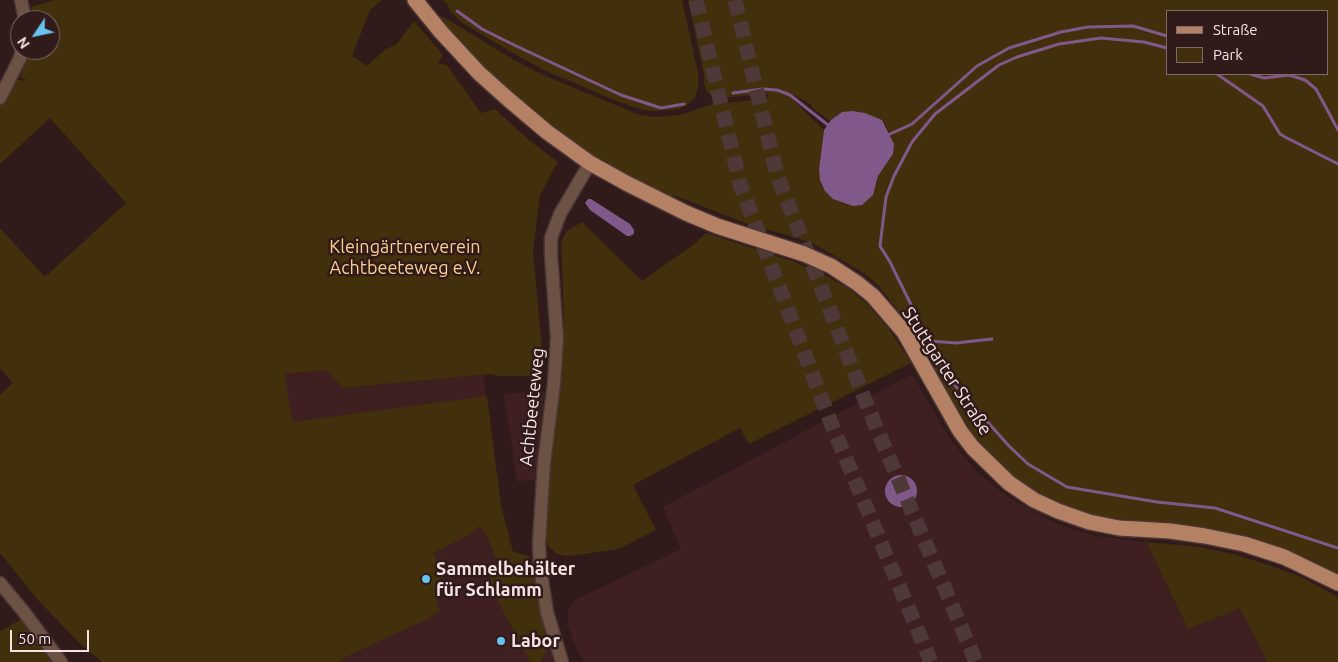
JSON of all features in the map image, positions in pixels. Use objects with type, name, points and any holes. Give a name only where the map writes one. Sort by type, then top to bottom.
[{"type":"main road","name":"Stuttgarter Straße","points":[[415,0],[441,32],[484,77],[547,132],[590,163],[686,213],[717,226],[804,254],[831,266],[857,282],[873,296],[904,332],[952,418],[973,448],[1009,483],[1034,500],[1089,522],[1119,528],[1170,531],[1244,544],[1284,557],[1338,583]]},
{"type":"street","points":[[0,98],[19,60]]},
{"type":"street","name":"Achtbeeteweg","points":[[562,662],[547,612],[540,567],[539,544],[544,463],[554,383],[557,338],[551,246],[554,226],[590,163]]},
{"type":"street","points":[[0,583],[61,662]]},
{"type":"shaded area","points":[[842,112],[865,113],[882,120],[894,144],[893,154],[878,176],[873,195],[862,205],[853,206],[833,199],[825,191],[820,180],[819,169],[824,130],[831,120]]},
{"type":"shaded area","points":[[588,199],[591,199],[630,224],[634,234],[627,236],[590,210],[585,203]]},
{"type":"shaded area","points":[[326,370],[343,388],[483,375],[501,505],[513,552],[529,556],[554,662],[103,662],[285,374]]},
{"type":"shaded area","points":[[912,374],[950,439],[976,471],[1008,497],[1057,524],[1096,536],[1146,542],[1188,629],[1240,607],[1268,662],[584,662],[574,644],[568,624],[568,612],[571,605],[577,599],[681,549],[663,507]]},
{"type":"shaded area","points":[[544,392],[535,479],[517,482],[504,394]]},
{"type":"shaded area","points":[[901,475],[907,476],[912,480],[916,485],[916,497],[912,502],[907,506],[901,507],[895,506],[890,502],[886,497],[885,491],[886,485],[890,480],[895,476]]},
{"type":"green space","name":"Kleingärtnerverein Achtbeeteweg e.V.","points":[[55,0],[382,0],[370,10],[352,56],[367,66],[386,49],[397,44],[414,21],[443,55],[438,63],[447,65],[481,113],[495,109],[531,142],[558,162],[540,195],[533,251],[542,350],[536,376],[497,376],[492,374],[343,388],[326,370],[285,374],[292,422],[487,396],[501,505],[513,552],[529,556],[548,641],[547,651],[539,662],[530,662],[488,582],[499,565],[486,534],[479,526],[471,534],[433,553],[443,574],[436,604],[441,610],[427,619],[341,659],[342,662],[102,662],[79,643],[38,600],[0,553],[0,395],[13,383],[0,368],[0,228],[45,277],[126,203],[50,118],[0,164],[0,98],[11,78],[23,81],[26,79],[20,77],[26,60],[60,60],[60,10],[32,10],[31,7]]},
{"type":"green space","points":[[443,0],[682,0],[698,73],[698,88],[695,97],[686,106],[679,109],[656,111],[644,110],[619,102],[546,71],[516,55],[461,22],[450,11],[448,5]]},
{"type":"green space","points":[[688,0],[1338,0],[1338,573],[1307,558],[1241,535],[1212,529],[1091,515],[1061,504],[1011,476],[979,443],[954,405],[903,317],[878,285],[865,274],[813,243],[745,223],[673,195],[671,200],[620,173],[571,142],[508,93],[435,17],[438,15],[447,19],[514,60],[543,75],[640,115],[655,117],[680,115],[713,104],[766,99],[769,94],[719,98],[708,93],[704,84],[704,74]],"holes":[[[794,95],[812,105],[811,107],[830,121],[842,112],[883,120],[890,134],[893,154],[878,176],[877,185],[819,169],[824,130],[791,98]]]},
{"type":"green space","points":[[582,222],[642,281],[693,245],[706,233],[795,262],[848,288],[868,305],[889,329],[911,363],[749,444],[740,428],[633,485],[656,530],[619,549],[569,556],[557,554],[545,540],[545,522],[563,353],[564,315],[561,241],[567,231]]},
{"type":"green space","points":[[1146,542],[1201,547],[1237,555],[1301,577],[1338,597],[1338,662],[1268,662],[1240,608],[1188,629]]},
{"type":"green space","points":[[22,619],[55,662],[0,662],[0,631]]},
{"type":"waterway","points":[[457,11],[482,29],[621,95],[661,108],[684,104]]},
{"type":"waterway","points":[[888,135],[912,124],[977,66],[1009,48],[1061,32],[1088,27],[1133,26],[1166,36]]},
{"type":"waterway","points":[[1166,48],[1144,42],[1101,38],[1059,44],[1017,57],[999,65],[935,114],[912,142],[894,176],[886,197],[880,246],[890,262],[945,374],[1009,446],[1028,464],[1067,487],[1157,502],[1215,508],[1338,548]]},
{"type":"waterway","points":[[1218,75],[1263,106],[1280,134],[1338,164]]},
{"type":"waterway","points":[[1254,75],[1264,78],[1289,75]]},
{"type":"waterway","points":[[1289,75],[1305,80],[1316,89],[1338,130]]},
{"type":"waterway","points":[[733,93],[763,89],[777,90],[790,95],[828,125],[830,124]]},
{"type":"waterway","points":[[929,341],[956,343],[992,339]]},
{"type":"tunnel","points":[[696,0],[741,187],[833,428],[931,662]]},
{"type":"tunnel","points":[[735,0],[777,175],[869,410],[976,662]]},
{"type":"place","name":"Sammelbehälter für Schlamm","points":[[426,579]]},
{"type":"place","name":"Labor","points":[[501,641]]}]
